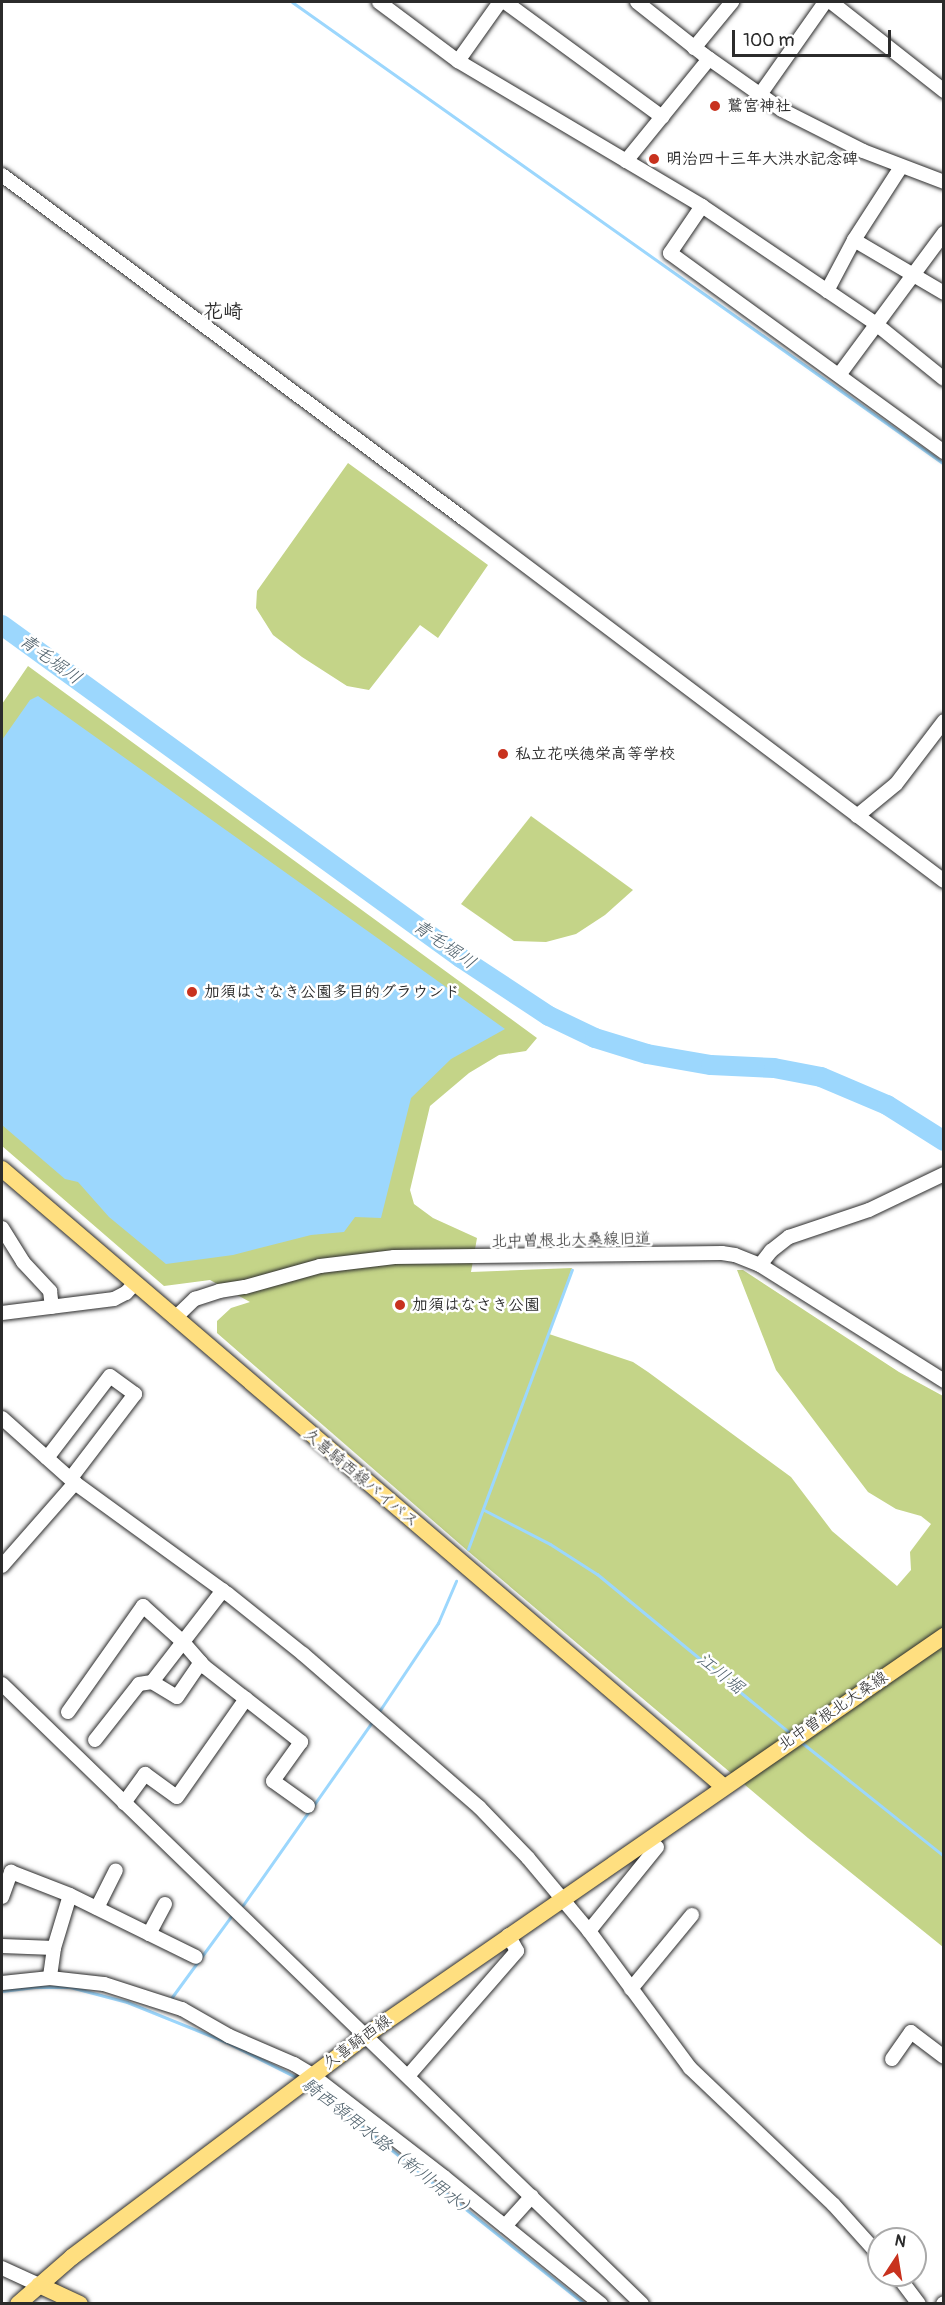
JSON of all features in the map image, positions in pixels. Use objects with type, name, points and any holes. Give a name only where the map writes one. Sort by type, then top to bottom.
[{"type":"main road","name":"久喜騎西線バイパス","points":[[2,1169],[723,1786]]},
{"type":"main road","name":"北中曽根北大桑線","points":[[723,1786],[944,1636]]},
{"type":"main road","name":"久喜騎西線","points":[[39,2285],[72,2257],[365,2036],[723,1786]]},
{"type":"main road","points":[[18,2304],[39,2285],[80,2304]]},
{"type":"street","points":[[379,2],[458,61],[702,206],[876,324],[944,379]]},
{"type":"street","points":[[458,61],[500,2]]},
{"type":"street","points":[[505,2],[662,117]]},
{"type":"street","points":[[637,2],[708,59],[759,96],[833,137],[901,167],[944,182]]},
{"type":"street","points":[[694,48],[732,2]]},
{"type":"street","points":[[759,96],[825,2]]},
{"type":"street","points":[[831,2],[944,91]]},
{"type":"street","points":[[626,161],[708,59]]},
{"type":"street","points":[[827,291],[854,240],[901,167]]},
{"type":"street","points":[[2,176],[464,519],[944,881]]},
{"type":"street","points":[[702,206],[670,253],[944,452]]},
{"type":"street","points":[[839,375],[944,233]]},
{"type":"street","points":[[854,240],[944,293]]},
{"type":"street","points":[[857,816],[896,784],[944,721]]},
{"type":"street","points":[[760,1265],[771,1251],[789,1237],[869,1210],[944,1174]]},
{"type":"street","points":[[2,1228],[22,1262],[50,1291],[52,1307]]},
{"type":"street","name":"北中曽根北大桑線旧道","points":[[175,1318],[195,1299],[219,1291],[244,1287],[320,1266],[394,1257],[722,1253],[735,1255],[760,1265],[944,1381]]},
{"type":"street","points":[[2,1313],[114,1299],[126,1293],[134,1284]]},
{"type":"street","points":[[2,1566],[73,1480],[135,1394],[110,1376],[47,1458]]},
{"type":"street","points":[[2,1418],[73,1480],[223,1590],[303,1654],[479,1807],[528,1858],[589,1931],[676,2052],[705,2084],[833,2204],[867,2242]]},
{"type":"street","points":[[152,1682],[223,1590]]},
{"type":"street","points":[[68,1712],[143,1606],[183,1642],[201,1662],[300,1742],[273,1781],[308,1806]]},
{"type":"street","points":[[95,1740],[139,1684],[152,1682],[177,1696],[201,1662]]},
{"type":"street","points":[[2,1684],[642,2304]]},
{"type":"street","points":[[124,1803],[146,1774],[177,1797],[246,1699]]},
{"type":"street","points":[[589,1931],[657,1847]]},
{"type":"street","points":[[98,1908],[116,1870]]},
{"type":"street","points":[[2,1897],[10,1872],[70,1895],[196,1957]]},
{"type":"street","points":[[50,1978],[54,1948],[70,1895]]},
{"type":"street","points":[[149,1934],[165,1904]]},
{"type":"street","points":[[631,1989],[692,1915]]},
{"type":"street","points":[[408,2076],[517,1951],[508,1935]]},
{"type":"street","points":[[2,1946],[54,1948]]},
{"type":"street","points":[[2,1983],[50,1978],[104,1984],[182,2009],[229,2036],[312,2075],[601,2304]]},
{"type":"street","points":[[892,2059],[911,2032],[944,2057]]},
{"type":"street","points":[[505,2226],[532,2196]]},
{"type":"street","points":[[2,2268],[39,2285]]},
{"type":"street","points":[[906,2287],[919,2304]]},
{"type":"green space","points":[[348,463],[488,565],[438,638],[420,625],[369,690],[347,686],[302,657],[273,635],[256,608],[257,591]]},
{"type":"green space","name":"加須はなさき公園","points":[[28,666],[537,1038],[526,1051],[499,1055],[469,1073],[430,1106],[410,1190],[414,1204],[433,1218],[477,1238],[471,1272],[572,1268],[549,1334],[633,1362],[648,1372],[791,1477],[832,1531],[897,1586],[911,1570],[910,1552],[931,1524],[921,1516],[896,1509],[868,1492],[776,1370],[737,1270],[743,1270],[899,1372],[943,1396],[943,1947],[808,1838],[469,1552],[217,1333],[217,1321],[231,1308],[250,1302],[210,1280],[164,1286],[2,1146],[2,704]]},
{"type":"green space","points":[[531,816],[633,890],[605,915],[576,934],[546,942],[514,941],[461,904]]},
{"type":"water","name":"加須はさなき公園多目的グラウンド","points":[[38,696],[505,1029],[451,1059],[411,1098],[381,1218],[355,1217],[344,1232],[311,1235],[233,1255],[166,1264],[109,1217],[78,1182],[65,1179],[2,1125],[2,740],[30,700]]},
{"type":"waterway","points":[[292,2],[944,464]]},
{"type":"waterway","name":"青毛堀川","points":[[2,625],[461,958],[549,1016],[595,1038],[647,1054],[711,1065],[774,1068],[821,1077],[887,1105],[944,1141]]},
{"type":"waterway","points":[[468,1549],[572,1270]]},
{"type":"waterway","name":"江川堀","points":[[484,1510],[550,1544],[597,1574],[791,1734]]},
{"type":"waterway","points":[[380,1710],[438,1623],[456,1581]]},
{"type":"waterway","points":[[313,1806],[372,1722]]},
{"type":"waterway","name":"江川堀","points":[[801,1742],[944,1856]]},
{"type":"waterway","points":[[243,1905],[309,1811]]},
{"type":"waterway","points":[[172,1997],[232,1915]]},
{"type":"waterway","name":"騎西領用水路（新川用水）","points":[[2,1991],[35,1987],[70,1987],[127,2002],[226,2042],[298,2078]]},
{"type":"waterway","name":"騎西領用水路（新川用水）","points":[[309,2084],[585,2304]]},
{"type":"place","name":"鷲宮神社","points":[[715,106]]},
{"type":"place","name":"明治四十三年大洪水記念碑","points":[[654,159]]},
{"type":"place","name":"私立花咲徳栄高等学校","points":[[503,754]]},
{"type":"place","name":"加須はさなき公園多目的グラウンド","points":[[192,992]]},
{"type":"place","name":"加須はなさき公園","points":[[400,1305]]},
{"type":"district","name":"花崎","points":[[223,311]]}]
